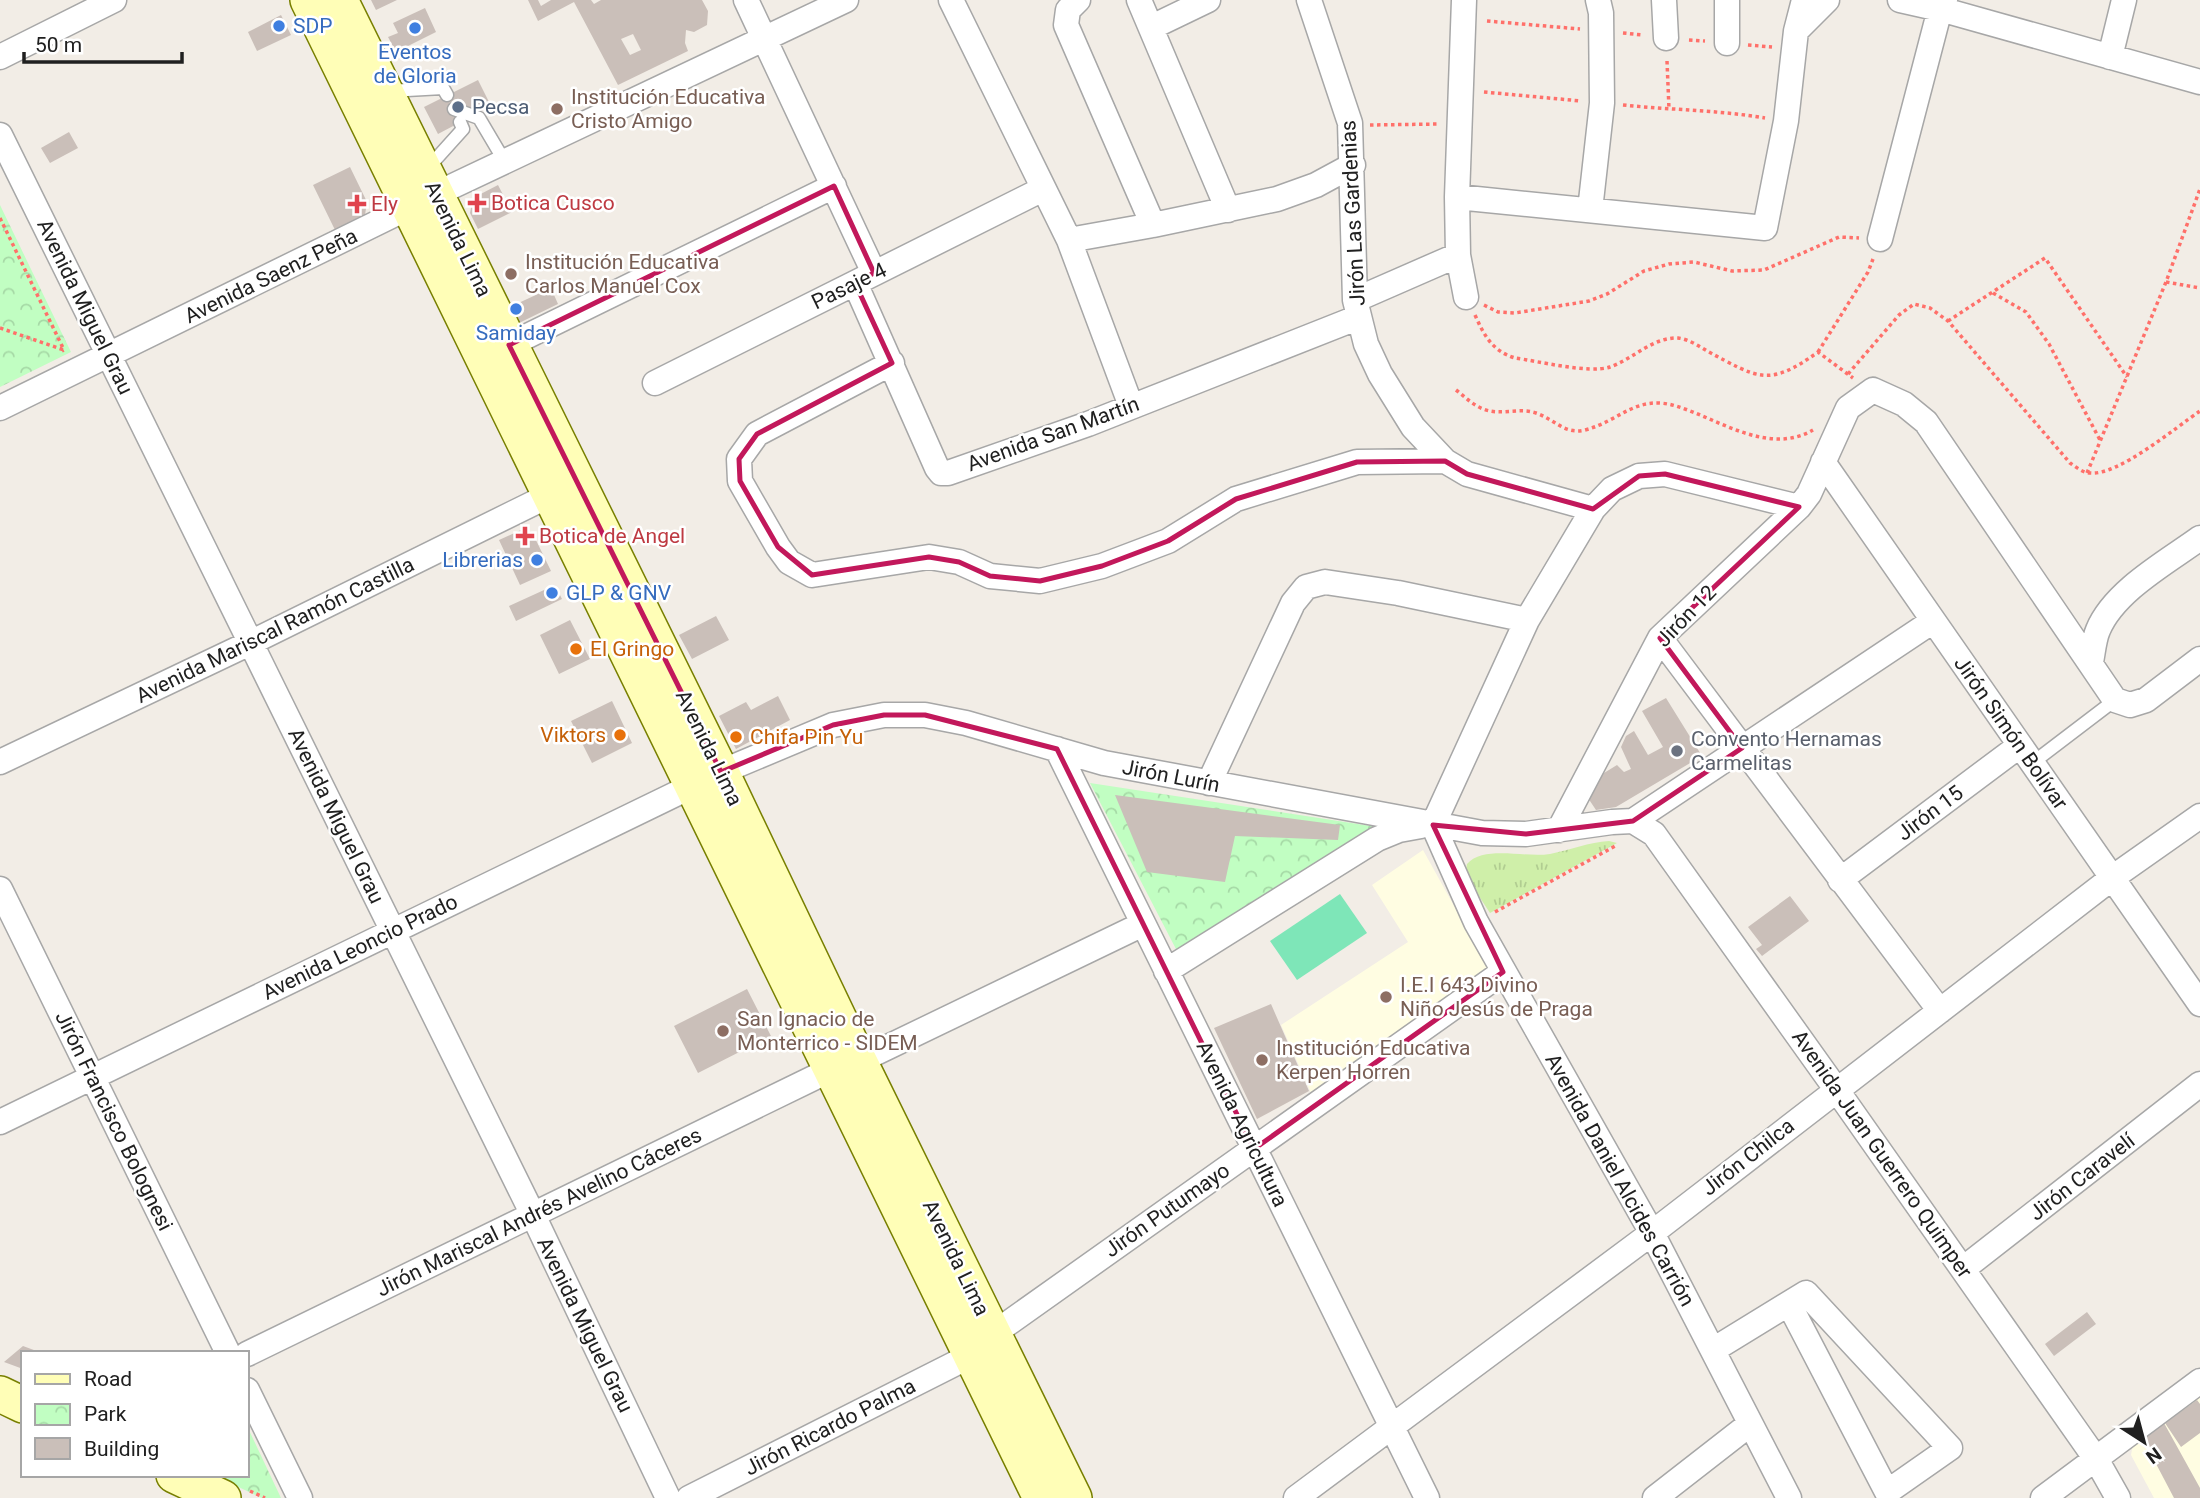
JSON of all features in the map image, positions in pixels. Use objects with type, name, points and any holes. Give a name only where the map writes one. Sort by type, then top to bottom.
[{"type":"main road","name":"Avenida Lima","points":[[308,0],[424,191],[509,345],[708,778],[845,1065],[982,1344],[1074,1498]]},
{"type":"main road","name":"Avenida Lima","points":[[340,0],[384,92],[550,495],[708,778]]},
{"type":"main road","name":"Avenida Lima","points":[[982,1344],[1041,1498]]},
{"type":"main road","points":[[0,1394],[21,1404]]},
{"type":"main road","points":[[178,1477],[223,1498]]},
{"type":"street","points":[[0,57],[114,0]]},
{"type":"street","name":"Avenida San Martín","points":[[746,0],[834,186],[891,363],[937,468],[942,473],[1013,452],[1131,406],[1357,309],[1458,256]]},
{"type":"street","name":"Avenida Saenz Peña","points":[[0,408],[424,191],[505,162],[846,0]]},
{"type":"street","points":[[951,0],[1069,240],[1131,406]]},
{"type":"street","points":[[1078,0],[1068,10],[1066,25],[1153,225]]},
{"type":"street","points":[[1139,0],[1228,210]]},
{"type":"street","points":[[1152,27],[1208,0]]},
{"type":"street","name":"Jirón Las Gardenias","points":[[1309,0],[1341,90],[1350,125],[1357,309],[1366,344],[1380,374],[1413,427],[1445,461],[1467,474],[1592,509]]},
{"type":"street","points":[[1590,209],[1602,103],[1598,0]]},
{"type":"street","points":[[1664,0],[1666,38]]},
{"type":"street","points":[[1727,0],[1727,43]]},
{"type":"street","points":[[1457,197],[1765,228],[1786,121],[1795,40],[1804,0]]},
{"type":"street","points":[[1795,40],[1827,0]]},
{"type":"street","points":[[1900,0],[1943,4],[2110,57],[2200,82]]},
{"type":"street","points":[[2110,57],[2124,0]]},
{"type":"street","points":[[1880,239],[1943,4]]},
{"type":"street","points":[[1464,10],[1457,197],[1458,256],[1466,297]]},
{"type":"street","name":"Avenida Miguel Grau","points":[[0,135],[533,1215],[668,1498]]},
{"type":"street","points":[[1069,240],[1277,199],[1316,185],[1353,164]]},
{"type":"street","points":[[509,345],[834,186]]},
{"type":"street","name":"Pasaje 4","points":[[655,383],[1043,189]]},
{"type":"street","points":[[891,363],[757,434],[739,459],[740,481],[778,547],[789,562],[812,575],[929,557],[959,562],[990,576],[1040,581],[1102,566],[1168,541],[1236,499],[1357,462],[1445,461]]},
{"type":"street","points":[[1848,408],[1873,390],[1904,404],[1926,422],[2115,700],[2130,705],[2146,700],[2200,659]]},
{"type":"street","name":"Jirón 12","points":[[1559,830],[1660,638],[1809,495],[1848,408]]},
{"type":"street","name":"Jirón Simón Bolívar","points":[[1824,462],[2200,1004]]},
{"type":"street","points":[[1166,971],[1377,839],[1399,830],[1433,825],[1527,620],[1592,509],[1612,489],[1639,476],[1665,474],[1799,507]]},
{"type":"street","name":"Avenida Mariscal Ramón Castilla","points":[[0,762],[250,643],[550,495]]},
{"type":"street","points":[[2091,662],[2098,630],[2113,606],[2136,583],[2200,538]]},
{"type":"street","points":[[1209,783],[1293,603],[1306,587],[1325,582],[1398,593],[1527,620]]},
{"type":"street","points":[[1628,832],[1742,748],[1933,621]]},
{"type":"street","points":[[1660,638],[1940,1012]]},
{"type":"street","name":"Jirón Lurín","points":[[708,778],[833,725],[884,715],[925,715],[966,723],[1104,763],[1433,825],[1482,833],[1525,834],[1612,821],[1628,832]]},
{"type":"street","name":"Avenida Agricultura","points":[[1057,749],[1427,1498]]},
{"type":"street","name":"Jirón 15","points":[[1840,880],[2025,755]]},
{"type":"street","name":"Avenida Leoncio Prado","points":[[0,1122],[708,778]]},
{"type":"street","name":"Jirón Chilca","points":[[1296,1498],[1652,1233],[2112,878],[2200,816]]},
{"type":"street","name":"Avenida Daniel Alcides Carrión","points":[[1433,825],[1476,922],[1652,1233],[1788,1498]]},
{"type":"street","name":"Avenida Juan Guerrero Quimper","points":[[1628,832],[1654,834],[1963,1269],[2096,1460],[2118,1498]]},
{"type":"street","name":"Jirón Francisco Bolognesi","points":[[0,888],[227,1351]]},
{"type":"street","name":"Jirón Mariscal Andrés Avelino Cáceres","points":[[248,1354],[1143,924]]},
{"type":"street","name":"Jirón Putumayo","points":[[982,1344],[1503,972]]},
{"type":"street","name":"Jirón Caravelí","points":[[1963,1269],[2200,1084]]},
{"type":"street","points":[[1713,1350],[1806,1293],[1950,1448],[1887,1492],[1789,1304]]},
{"type":"street","name":"Jirón Ricardo Palma","points":[[689,1498],[982,1344]]},
{"type":"street","points":[[2043,1498],[2200,1381]]},
{"type":"street","points":[[248,1392],[300,1498]]},
{"type":"street","points":[[1655,1498],[1750,1424]]},
{"type":"lane","points":[[384,92],[443,88],[447,95]]},
{"type":"lane","points":[[454,109],[479,118],[505,162]]},
{"type":"lane","points":[[424,191],[463,129],[460,122]]},
{"type":"lane","points":[[2025,755],[2115,700]]},
{"type":"path","points":[[1464,10],[1666,38],[1727,43],[1795,40]]},
{"type":"path","points":[[1666,38],[1669,110]]},
{"type":"path","points":[[1350,125],[1460,123]]},
{"type":"path","points":[[2087,473],[2166,282],[2200,190]]},
{"type":"path","points":[[0,218],[3,230],[64,350]]},
{"type":"path","points":[[1839,237],[1880,239],[1868,272],[1818,352],[1793,370],[1773,377],[1750,374],[1681,338],[1664,339],[1609,367],[1595,370],[1515,358],[1503,354],[1486,338],[1466,297],[1498,312],[1516,313],[1589,301],[1607,294],[1644,271],[1669,264],[1694,261],[1732,271],[1764,270],[1839,237]]},
{"type":"path","points":[[1948,321],[2045,258],[2127,377]]},
{"type":"path","points":[[2166,282],[2200,288]]},
{"type":"path","points":[[1993,293],[2026,312],[2049,344],[2100,440]]},
{"type":"path","points":[[1848,374],[1899,316],[1914,304],[1930,308],[1948,321],[2070,463],[2087,473],[2104,472],[2123,464],[2200,411]]},
{"type":"path","points":[[0,328],[64,350],[108,355]]},
{"type":"path","points":[[54,355],[64,350]]},
{"type":"path","points":[[1818,352],[1873,390]]},
{"type":"path","points":[[1457,390],[1479,407],[1492,412],[1537,413],[1573,432],[1586,430],[1639,404],[1655,402],[1675,405],[1755,437],[1783,440],[1801,437],[1848,408]]},
{"type":"path","points":[[1476,922],[1628,832]]},
{"type":"highlighted area","points":[[834,186],[874,273],[855,283],[892,363],[757,434],[739,459],[740,481],[778,547],[812,575],[929,557],[959,562],[990,576],[1040,581],[1102,566],[1168,541],[1236,499],[1357,462],[1445,461],[1467,474],[1593,509],[1639,476],[1665,474],[1799,507],[1660,638],[1742,748],[1633,821],[1526,834],[1433,825],[1503,972],[1254,1149],[1057,749],[925,715],[884,715],[833,725],[721,772],[509,345]]},
{"type":"shaded area","name":"I.E.I 643 Divino Niño Jesús de Praga","points":[[1423,850],[1489,969],[1311,1093],[1281,1025],[1408,942],[1372,885]]},
{"type":"shaded area","points":[[2200,1395],[2200,1498],[2154,1498],[2131,1455],[2133,1444]]},
{"type":"green space","points":[[0,205],[71,352],[0,387]]},
{"type":"green space","points":[[1090,783],[1384,828],[1177,951]]},
{"type":"green space","points":[[1609,841],[1617,843],[1490,913],[1465,875],[1467,864],[1483,855],[1550,854]]},
{"type":"green space","points":[[1340,894],[1367,933],[1297,980],[1270,941]]},
{"type":"green space","points":[[248,1428],[281,1498],[262,1498],[217,1477],[248,1477]]},
{"type":"building","points":[[371,0],[397,0],[376,10]]},
{"type":"building","points":[[528,0],[538,0],[541,6],[551,0],[591,0],[594,4],[601,0],[702,0],[708,11],[707,25],[694,32],[686,30],[685,43],[688,51],[618,85],[574,2],[538,21]],"holes":[[[633,34],[641,50],[630,55],[621,39]]]},
{"type":"building","name":"Eventos de Gloria","points":[[425,8],[436,32],[396,52],[388,37],[398,33],[393,23]]},
{"type":"building","points":[[281,15],[291,35],[257,51],[248,32]]},
{"type":"building","name":"Pecsa","points":[[478,80],[491,106],[438,134],[424,107]]},
{"type":"building","points":[[69,132],[78,148],[50,163],[41,148]]},
{"type":"building","points":[[350,167],[367,202],[365,215],[335,230],[313,185]]},
{"type":"building","points":[[498,185],[512,212],[478,229],[470,213],[473,198]]},
{"type":"building","points":[[551,288],[558,304],[519,323],[512,306]]},
{"type":"building","points":[[523,529],[532,532],[551,571],[520,585],[499,540]]},
{"type":"building","points":[[555,585],[562,599],[516,621],[509,606]]},
{"type":"building","points":[[716,616],[729,640],[692,659],[679,635]]},
{"type":"building","points":[[570,620],[590,659],[559,674],[540,635]]},
{"type":"building","points":[[778,696],[790,720],[736,749],[719,716],[746,702],[751,710]]},
{"type":"building","name":"Convento Hernamas Carmelitas","points":[[1666,698],[1702,756],[1616,807],[1596,810],[1588,798],[1604,773],[1617,765],[1624,772],[1631,769],[1621,747],[1626,736],[1634,731],[1648,755],[1663,747],[1642,711]]},
{"type":"building","points":[[612,701],[632,743],[592,763],[571,721]]},
{"type":"building","points":[[1115,795],[1340,825],[1338,840],[1235,836],[1225,882],[1147,872]]},
{"type":"building","points":[[1790,896],[1809,921],[1762,956],[1756,949],[1762,945],[1748,927]]},
{"type":"building","name":"San Ignacio de Monterrico - SIDEM","points":[[747,989],[771,1036],[698,1073],[674,1026]]},
{"type":"building","name":"Institución Educativa Kerpen Horren","points":[[1271,1004],[1309,1091],[1257,1119],[1214,1028]]},
{"type":"building","points":[[2087,1312],[2096,1324],[2054,1356],[2045,1344]]},
{"type":"building","points":[[23,1346],[37,1351],[21,1351],[21,1368],[4,1362]]},
{"type":"building","points":[[2197,1400],[2200,1404],[2200,1433],[2181,1447],[2165,1423]]},
{"type":"building","points":[[2164,1423],[2200,1488],[2200,1498],[2174,1498],[2143,1439]]},
{"type":"place","name":"SDP","points":[[279,26]]},
{"type":"place","name":"Eventos de Gloria","points":[[415,28]]},
{"type":"place","name":"Pecsa","points":[[458,107]]},
{"type":"place","name":"Institución Educativa Cristo Amigo","points":[[557,109]]},
{"type":"place","name":"Botica Cusco","points":[[477,203]]},
{"type":"place","name":"Ely","points":[[357,204]]},
{"type":"place","name":"Institución Educativa Carlos Manuel Cox","points":[[511,274]]},
{"type":"place","name":"Samiday","points":[[516,309]]},
{"type":"place","name":"Botica de Angel","points":[[525,536]]},
{"type":"place","name":"Librerias","points":[[537,560]]},
{"type":"place","name":"GLP & GNV","points":[[552,593]]},
{"type":"place","name":"El Gringo","points":[[576,649]]},
{"type":"place","name":"Viktors","points":[[620,735]]},
{"type":"place","name":"Chifa Pin Yu","points":[[736,737]]},
{"type":"place","name":"Convento Hernamas Carmelitas","points":[[1677,751]]},
{"type":"place","name":"I.E.I 643 Divino Niño Jesús de Praga","points":[[1386,997]]},
{"type":"place","name":"San Ignacio de Monterrico - SIDEM","points":[[723,1031]]},
{"type":"place","name":"Institución Educativa Kerpen Horren","points":[[1262,1060]]}]
